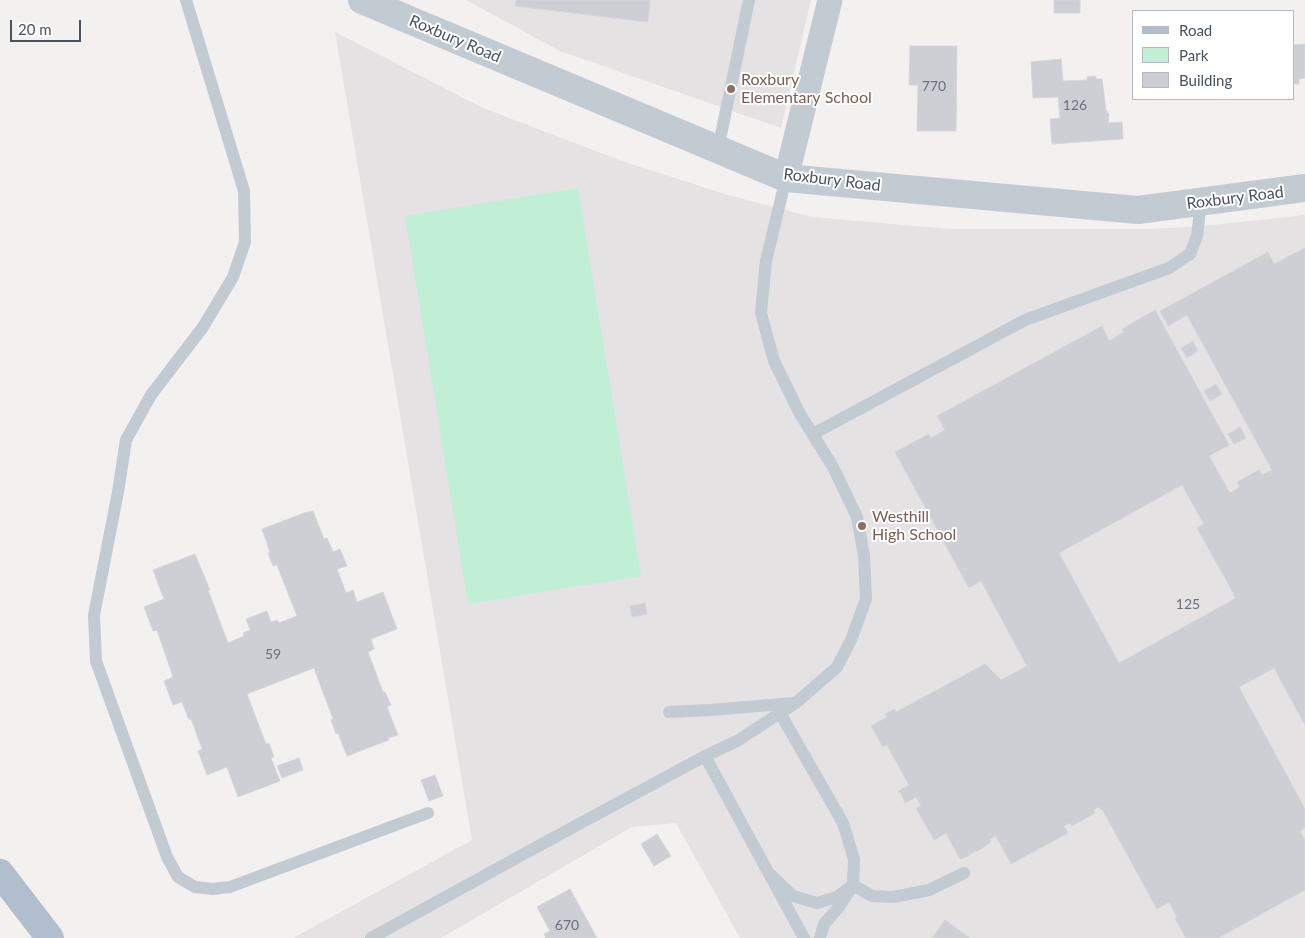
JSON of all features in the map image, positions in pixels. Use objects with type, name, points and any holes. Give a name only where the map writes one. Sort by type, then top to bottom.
[{"type":"main road","points":[[0,873],[50,938]]},
{"type":"street","name":"Roxbury Road","points":[[362,0],[786,178],[1138,210],[1305,188]]},
{"type":"street","points":[[786,178],[830,0]]},
{"type":"lane","points":[[186,0],[244,191],[244,242],[233,277],[223,294],[203,327],[151,395],[126,440],[94,615],[96,661],[167,857],[178,877],[195,887],[213,889],[230,887],[428,814]]},
{"type":"lane","points":[[718,149],[749,0]]},
{"type":"lane","points":[[371,938],[705,756],[737,742],[797,702],[837,667],[851,640],[866,599],[864,556],[858,517],[833,466],[800,414],[774,361],[762,313],[766,261],[786,178]]},
{"type":"lane","points":[[812,434],[1026,320],[1169,268],[1190,254],[1197,236],[1201,202]]},
{"type":"lane","points":[[669,712],[797,702]]},
{"type":"lane","points":[[780,713],[843,823],[854,859],[853,885],[839,907],[824,924],[820,938]]},
{"type":"lane","points":[[705,756],[804,938]]},
{"type":"lane","points":[[768,872],[793,896],[817,904],[837,897],[853,885]]},
{"type":"lane","points":[[853,885],[872,896],[893,897],[929,890],[964,873]]},
{"type":"shaded area","name":"Roxbury Elementary School","points":[[466,0],[811,0],[781,128],[560,51]]},
{"type":"shaded area","name":"Westhill High School","points":[[335,32],[483,108],[622,161],[728,195],[813,217],[950,229],[1152,229],[1213,225],[1305,215],[1305,938],[740,938],[676,823],[632,827],[441,938],[293,938],[472,840]]},
{"type":"green space","points":[[578,188],[641,576],[468,604],[405,216]]},
{"type":"building","points":[[516,0],[650,0],[648,22],[515,6]]},
{"type":"building","points":[[1054,0],[1080,0],[1080,13],[1054,13]]},
{"type":"building","points":[[1305,44],[1305,78],[1299,79],[1299,84],[1295,84],[1295,45]]},
{"type":"building","points":[[910,46],[957,46],[956,131],[917,131],[918,85],[909,85]]},
{"type":"building","points":[[1061,59],[1063,81],[1087,80],[1087,77],[1095,76],[1096,79],[1102,79],[1106,110],[1109,114],[1108,123],[1122,122],[1123,139],[1052,144],[1050,119],[1060,118],[1058,97],[1033,98],[1031,62]]},
{"type":"building","points":[[1305,248],[1305,725],[1274,668],[1239,687],[1305,809],[1305,828],[1300,831],[1305,840],[1305,890],[1218,938],[1186,938],[1169,902],[1157,909],[1102,809],[1099,807],[1093,810],[1095,813],[1072,826],[1070,823],[1064,826],[1068,833],[1011,864],[996,836],[990,839],[991,842],[978,851],[960,859],[946,833],[934,840],[916,808],[921,806],[916,797],[905,803],[899,793],[898,791],[909,785],[887,745],[883,747],[871,726],[887,717],[885,714],[894,709],[896,712],[985,664],[1001,680],[1027,666],[981,581],[969,588],[895,452],[929,434],[931,438],[945,430],[937,416],[1102,326],[1109,341],[1124,332],[1122,329],[1155,310],[1229,445],[1209,456],[1230,493],[1240,487],[1237,482],[1259,470],[1262,475],[1272,470],[1187,315],[1168,326],[1160,311],[1268,252],[1274,264]],"holes":[[[1182,485],[1204,524],[1197,528],[1236,598],[1119,663],[1059,553]]]},
{"type":"building","points":[[1193,341],[1198,351],[1187,358],[1181,348]]},
{"type":"building","points":[[1216,384],[1222,394],[1210,401],[1204,391]]},
{"type":"building","points":[[1240,427],[1246,438],[1234,444],[1228,434]]},
{"type":"building","points":[[313,511],[324,539],[327,538],[333,552],[340,549],[347,566],[337,569],[346,593],[353,590],[357,602],[383,592],[397,629],[371,639],[374,649],[368,652],[383,692],[385,692],[391,705],[387,707],[398,735],[347,756],[338,733],[336,734],[331,720],[333,719],[314,668],[247,694],[266,744],[269,743],[274,757],[271,758],[280,781],[238,797],[227,767],[207,775],[198,751],[202,749],[191,719],[189,720],[182,702],[173,705],[164,681],[173,677],[157,630],[153,631],[144,607],[164,599],[153,570],[195,554],[210,590],[208,590],[228,643],[244,636],[243,633],[250,630],[246,619],[267,611],[271,622],[277,620],[279,623],[297,616],[277,565],[273,566],[262,529]]},
{"type":"building","points":[[645,603],[647,614],[632,617],[630,606]]},
{"type":"building","points":[[299,758],[303,770],[282,778],[277,766]]},
{"type":"building","points":[[435,775],[443,796],[429,801],[421,780]]},
{"type":"building","points":[[657,834],[671,856],[654,866],[641,844]]},
{"type":"building","points":[[570,889],[597,938],[546,938],[544,934],[550,931],[537,907]]},
{"type":"building","points":[[945,920],[970,938],[932,938]]},
{"type":"place","name":"Roxbury Elementary School","points":[[731,89]]},
{"type":"place","name":"Westhill High School","points":[[862,526]]}]
